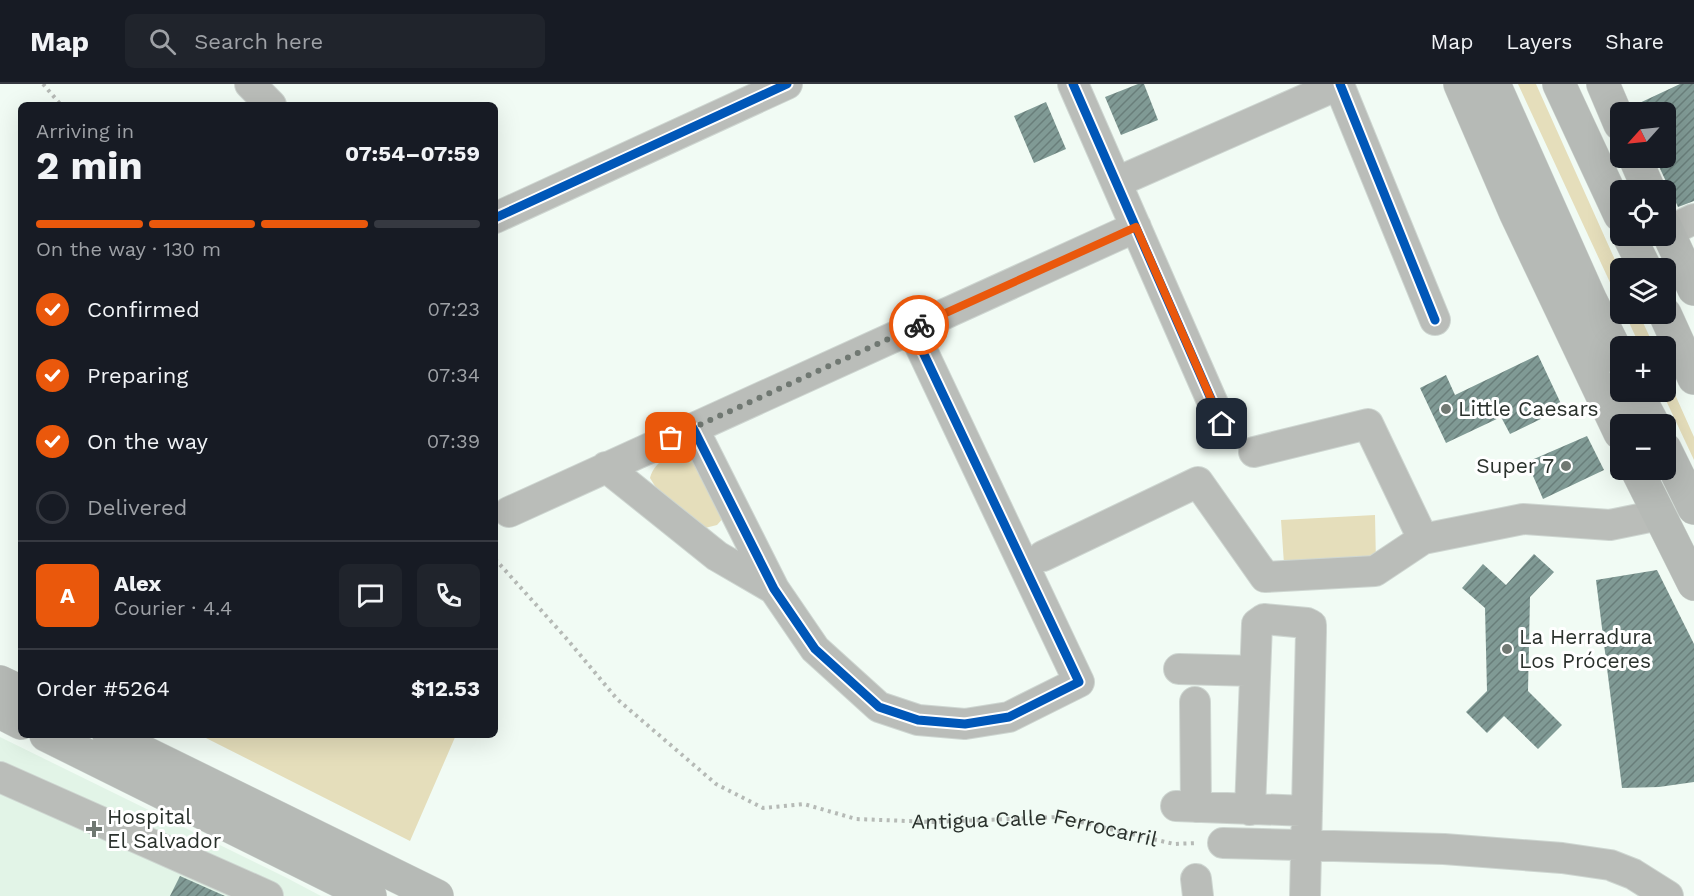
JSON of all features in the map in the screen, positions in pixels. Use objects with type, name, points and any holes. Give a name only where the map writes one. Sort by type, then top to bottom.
[{"type":"highway","points":[[1460,84],[1516,214],[1611,414]]},
{"type":"highway","points":[[1494,84],[1610,338]]},
{"type":"highway","points":[[1559,84],[1610,194]]},
{"type":"highway","points":[[1604,84],[1611,102]]},
{"type":"highway","points":[[1676,229],[1694,289]]},
{"type":"highway","points":[[1590,298],[1624,414]]},
{"type":"highway","points":[[1676,315],[1694,341]]},
{"type":"highway","points":[[1670,324],[1694,378]]},
{"type":"highway","points":[[1676,471],[1694,508]]},
{"type":"highway","points":[[1642,480],[1694,584]]},
{"type":"highway","points":[[1649,480],[1679,554]]},
{"type":"highway","points":[[0,682],[18,691]]},
{"type":"highway","points":[[0,712],[18,721]]},
{"type":"highway","points":[[53,738],[437,896]]},
{"type":"highway","points":[[114,738],[370,896]]},
{"type":"street","points":[[250,84],[268,102]]},
{"type":"street","points":[[498,217],[788,84]]},
{"type":"street","points":[[1073,84],[1222,424]]},
{"type":"street","points":[[1117,182],[1340,84],[1435,320]]},
{"type":"street","points":[[509,512],[1136,227]]},
{"type":"street","points":[[693,428],[774,589],[815,649],[879,707],[918,720],[965,724],[1009,717],[1079,682],[912,328]]},
{"type":"street","points":[[1254,452],[1368,424],[1423,539]]},
{"type":"street","points":[[606,467],[717,556],[774,589]]},
{"type":"street","points":[[1042,556],[1198,482],[1265,577],[1375,571],[1423,539],[1523,519],[1610,525],[1659,514]]},
{"type":"street","points":[[1250,810],[1259,622],[1264,619],[1301,621],[1311,625],[1305,896]]},
{"type":"street","points":[[1179,669],[1256,671]]},
{"type":"street","points":[[1195,702],[1186,807],[1307,811]]},
{"type":"street","points":[[0,777],[259,894]]},
{"type":"street","points":[[1223,843],[1444,849],[1562,858],[1610,865],[1633,874],[1668,896]]},
{"type":"path","points":[[43,84],[58,102]]},
{"type":"shaded area","points":[[1518,84],[1536,84],[1614,258],[1610,258],[1610,282]]},
{"type":"shaded area","points":[[1630,324],[1644,324],[1649,336],[1635,336]]},
{"type":"shaded area","points":[[1676,397],[1694,437],[1694,460],[1676,422],[1676,414],[1672,414],[1667,402],[1676,402]]},
{"type":"shaded area","points":[[689,450],[726,515],[717,525],[705,528],[694,527],[670,510],[650,478],[656,466],[665,458]]},
{"type":"shaded area","points":[[1375,515],[1376,563],[1284,564],[1281,520]]},
{"type":"shaded area","name":"Hospital El Salvador","points":[[0,737],[285,877],[321,896],[0,896]]},
{"type":"shaded area","points":[[206,738],[455,738],[410,841]]},
{"type":"building","points":[[1138,84],[1144,84],[1158,120],[1121,135],[1105,97]]},
{"type":"building","points":[[1680,84],[1694,84],[1694,201],[1678,207],[1676,180],[1665,180],[1660,168],[1676,168],[1676,102],[1642,102]]},
{"type":"building","points":[[1046,102],[1066,149],[1034,163],[1014,116]]},
{"type":"building","points":[[1538,355],[1563,408],[1510,434],[1501,417],[1446,443],[1420,388],[1446,375],[1455,395]]},
{"type":"building","name":"Super 7","points":[[1587,436],[1604,470],[1543,499],[1527,462]]},
{"type":"building","name":"La Herradura Los Próceres","points":[[1534,554],[1554,572],[1530,597],[1528,691],[1562,725],[1538,749],[1504,716],[1487,733],[1466,712],[1487,691],[1485,608],[1462,588],[1483,564],[1506,585]]},
{"type":"building","points":[[1657,570],[1694,644],[1694,782],[1659,787],[1622,788],[1596,580]]},
{"type":"building","points":[[180,876],[225,896],[170,896]]},
{"type":"cycle path","points":[[498,217],[787,84]]},
{"type":"cycle path","points":[[1073,84],[1222,424]]},
{"type":"cycle path","points":[[1340,84],[1435,320]]},
{"type":"cycle path","points":[[693,428],[774,589],[815,649],[879,707],[918,720],[965,724],[1009,717],[1079,682],[912,329]]},
{"type":"way so far","points":[[671,438],[919,325]]},
{"type":"place","name":"Little Caesars","points":[[1446,409]]},
{"type":"place","name":"Super 7","points":[[1566,466]]},
{"type":"place","name":"La Herradura Los Próceres","points":[[1507,649]]},
{"type":"place","name":"Hospital El Salvador","points":[[94,829]]},
{"type":"route","points":[[919,325],[1136,227],[1222,424]]}]
